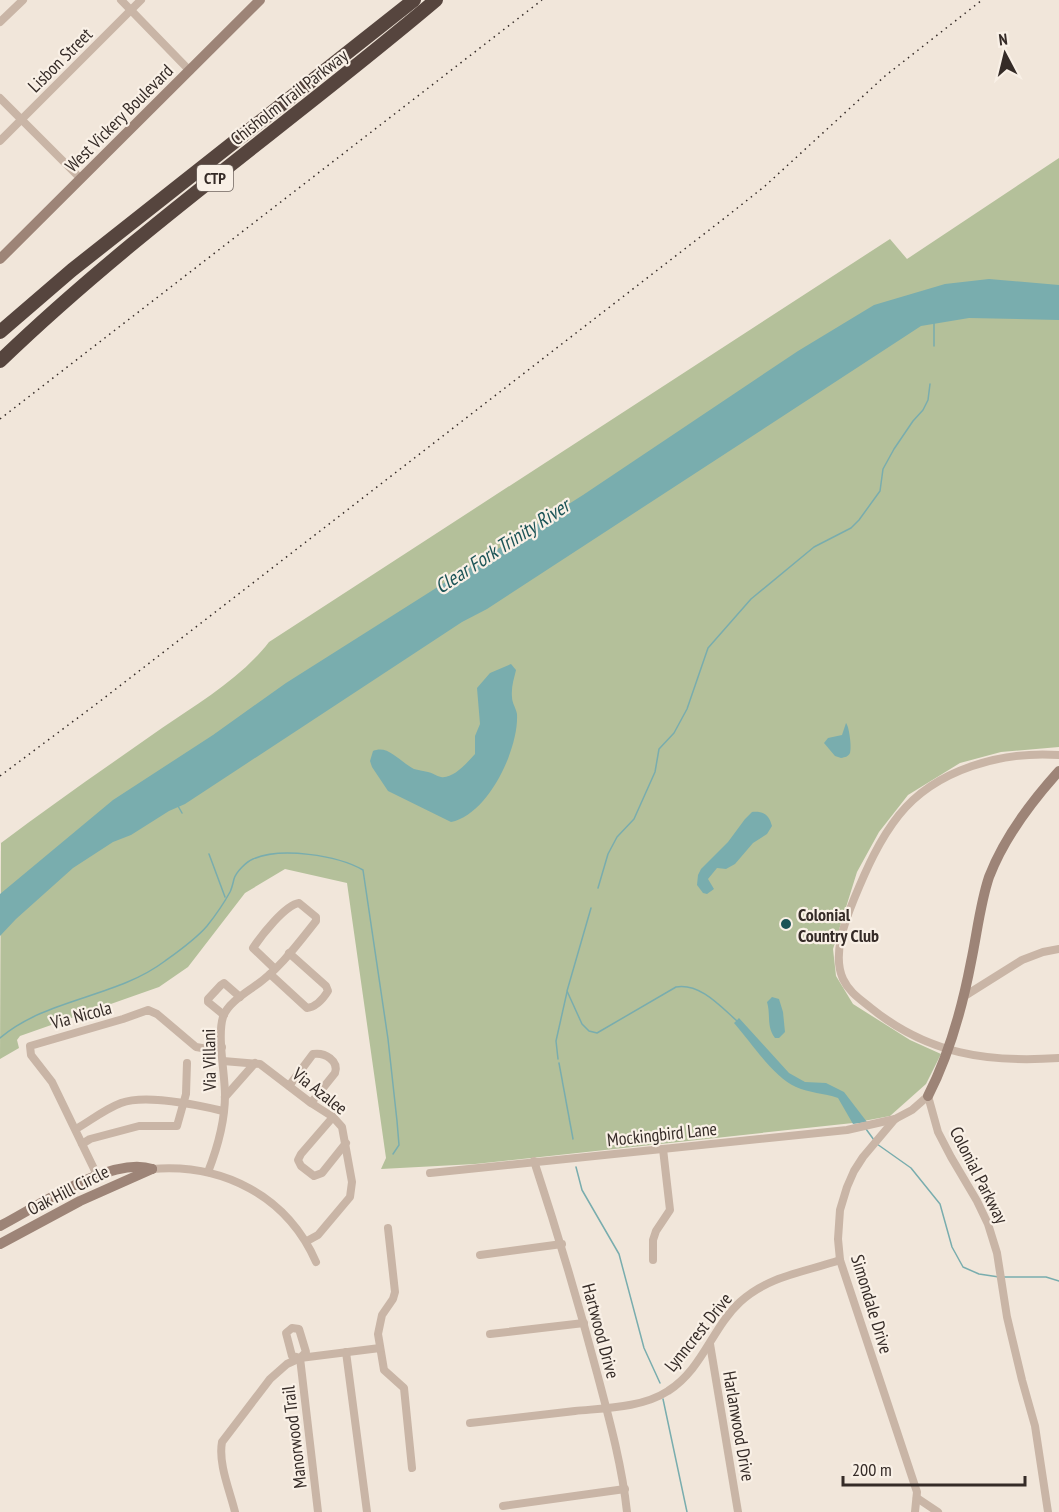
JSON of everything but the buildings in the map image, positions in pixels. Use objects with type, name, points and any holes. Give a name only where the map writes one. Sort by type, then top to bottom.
[{"type":"highway","name":"Chisholm Trail Parkway","points":[[0,332],[80,263],[414,0]]},
{"type":"highway","name":"Chisholm Trail Parkway","points":[[0,361],[111,262],[370,56],[436,0]]},
{"type":"street","points":[[0,22],[22,0]]},
{"type":"street","points":[[121,0],[190,71]]},
{"type":"street","name":"Lisbon Street","points":[[0,141],[141,0]]},
{"type":"street","name":"West Vickery Boulevard","points":[[0,259],[260,0]]},
{"type":"street","points":[[0,98],[81,179]]},
{"type":"street","points":[[1059,755],[1025,754],[978,765],[948,777],[918,797],[900,814],[884,836],[862,879],[843,927],[840,965],[848,988],[881,1017],[921,1040],[949,1051],[1002,1059],[1059,1058]]},
{"type":"street","points":[[928,1096],[949,1051],[989,877],[1000,854],[1022,819],[1059,771]]},
{"type":"street","name":"Via Villani","points":[[208,1172],[214,1155],[225,1097],[222,1047],[224,1015],[240,997],[272,971],[290,953],[316,921],[316,916],[299,903],[294,904],[282,915],[253,948],[272,971]]},
{"type":"street","points":[[963,997],[1022,960],[1059,949]]},
{"type":"street","points":[[272,971],[307,1008],[321,1000],[328,991],[326,986],[290,953]]},
{"type":"street","points":[[224,1015],[208,1002],[208,999],[224,983],[240,997]]},
{"type":"street","name":"Via Nicola","points":[[76,1129],[52,1082],[31,1055],[30,1046],[148,1010],[157,1014],[196,1047],[222,1047]]},
{"type":"street","points":[[289,1086],[313,1054],[324,1055],[335,1062],[337,1068],[335,1073],[310,1103]]},
{"type":"street","name":"Via Azalee","points":[[223,1061],[255,1063],[268,1069],[310,1103],[333,1117],[342,1127],[352,1192],[321,1232],[307,1241]]},
{"type":"street","points":[[82,1144],[90,1139],[139,1126],[177,1125],[184,1102],[187,1063]]},
{"type":"street","points":[[225,1097],[255,1063]]},
{"type":"street","name":"Simondale Drive","points":[[915,1512],[917,1498],[906,1455],[840,1260],[838,1239],[844,1197],[854,1172],[896,1119],[912,1110],[928,1096]]},
{"type":"street","name":"Colonial Parkway","points":[[928,1096],[938,1132],[988,1224],[1001,1271],[1022,1380],[1035,1426],[1048,1512]]},
{"type":"street","points":[[95,1171],[76,1129],[122,1103],[184,1102],[223,1111]]},
{"type":"street","points":[[333,1117],[298,1160],[301,1166],[314,1176],[322,1173],[346,1143]]},
{"type":"street","name":"Mockingbird Lane","points":[[430,1173],[864,1128],[896,1119]]},
{"type":"street","points":[[654,1260],[653,1240],[656,1231],[670,1210],[663,1149]]},
{"type":"street","name":"Hartwood Drive","points":[[534,1161],[562,1244],[584,1323],[625,1490],[627,1512]]},
{"type":"street","name":"Oak Hill Circle","points":[[0,1226],[95,1171],[133,1165],[152,1169],[186,1168],[230,1178],[263,1197],[290,1219],[307,1241],[316,1262]]},
{"type":"street","name":"Oak Hill Circle","points":[[0,1244],[80,1201],[152,1169]]},
{"type":"street","points":[[388,1228],[395,1292],[380,1320],[378,1334],[384,1370],[404,1388],[412,1468]]},
{"type":"street","points":[[480,1255],[562,1244]]},
{"type":"street","name":"Lynncrest Drive","points":[[470,1422],[606,1407],[651,1399],[668,1392],[682,1379],[710,1344],[739,1303],[763,1285],[780,1277],[840,1260]]},
{"type":"street","points":[[490,1334],[584,1323]]},
{"type":"street","points":[[292,1328],[300,1330],[303,1341],[289,1345],[286,1333],[292,1328]]},
{"type":"street","name":"Manorwood Trail","points":[[300,1358],[306,1353],[303,1341]]},
{"type":"street","name":"Harlanwood Drive","points":[[710,1344],[738,1512]]},
{"type":"street","name":"Manorwood Trail","points":[[289,1345],[292,1356],[300,1358]]},
{"type":"street","points":[[235,1512],[220,1449],[222,1442],[277,1371],[300,1358],[380,1348]]},
{"type":"street","points":[[346,1352],[367,1512]]},
{"type":"street","name":"Manorwood Trail","points":[[300,1358],[318,1512]]},
{"type":"street","points":[[503,1506],[625,1490]]},
{"type":"street","points":[[917,1498],[938,1512]]},
{"type":"green space","name":"Colonial Country Club","points":[[1059,158],[1059,747],[1001,752],[960,763],[908,795],[879,832],[857,872],[833,949],[836,976],[853,1004],[910,1040],[941,1054],[926,1084],[890,1116],[853,1123],[475,1164],[381,1169],[386,1158],[347,883],[285,869],[245,893],[188,967],[159,987],[20,1036],[17,1040],[19,1048],[0,1059],[1,843],[219,689],[246,667],[269,642],[890,239],[907,259]]},
{"type":"water","points":[[989,279],[1059,285],[1059,320],[969,318],[921,326],[185,804],[169,811],[131,835],[113,842],[73,868],[0,936],[0,894],[113,800],[213,735],[286,683],[583,495],[798,351],[874,305],[945,284]]},
{"type":"water","points":[[511,664],[516,670],[512,693],[517,714],[513,745],[499,778],[477,807],[465,817],[451,822],[388,791],[372,767],[370,761],[373,751],[384,750],[414,769],[430,772],[439,777],[455,773],[475,754],[475,736],[480,724],[477,688],[490,673]]},
{"type":"water","points":[[846,723],[851,750],[846,757],[841,758],[835,756],[824,743],[828,738],[842,735]]},
{"type":"water","points":[[752,812],[765,814],[772,826],[767,834],[753,843],[735,864],[726,869],[717,868],[708,879],[714,889],[707,894],[703,893],[697,885],[701,869],[728,842]]},
{"type":"water","points":[[772,997],[779,999],[783,1012],[785,1032],[779,1038],[775,1038],[772,1034],[770,1025],[767,1002]]},
{"type":"water","points":[[739,1018],[789,1073],[805,1082],[826,1083],[844,1092],[867,1122],[853,1124],[838,1098],[801,1089],[787,1082],[763,1058],[734,1023]]},
{"type":"waterway","points":[[934,323],[934,346]]},
{"type":"waterway","points":[[598,888],[608,854],[617,837],[634,819],[655,772],[659,749],[674,733],[687,709],[708,648],[751,599],[814,547],[851,528],[859,520],[880,491],[883,469],[894,449],[923,410],[928,400],[930,384]]},
{"type":"waterway","points":[[178,806],[182,813]]},
{"type":"waterway","points":[[0,1038],[39,1014],[125,983],[165,961],[207,926],[228,896],[237,873],[250,860],[265,855],[293,853],[339,860],[363,870],[388,1039],[397,1121],[399,1145],[393,1154]]},
{"type":"waterway","points":[[209,854],[225,897]]},
{"type":"waterway","points":[[591,908],[567,991],[582,1024],[589,1031],[597,1033],[676,987],[701,992],[737,1021]]},
{"type":"waterway","points":[[558,1059],[556,1041],[567,992]]},
{"type":"waterway","points":[[559,1063],[573,1139]]},
{"type":"waterway","points":[[866,1129],[874,1140]]},
{"type":"waterway","points":[[877,1144],[911,1168],[940,1204],[952,1247],[963,1267],[979,1274],[999,1277]]},
{"type":"waterway","points":[[576,1167],[582,1190],[619,1254],[644,1348],[660,1383]]},
{"type":"waterway","points":[[1004,1277],[1046,1277],[1059,1281]]},
{"type":"waterway","points":[[663,1399],[687,1512]]},
{"type":"railway","points":[[0,419],[542,0]]},
{"type":"railway","points":[[0,776],[726,217],[765,186],[885,76],[982,0]]},
{"type":"place","name":"Colonial Country Club","points":[[786,924]]},
{"type":"water label","name":"Clear Fork Trinity River","points":[[502,546]]}]
